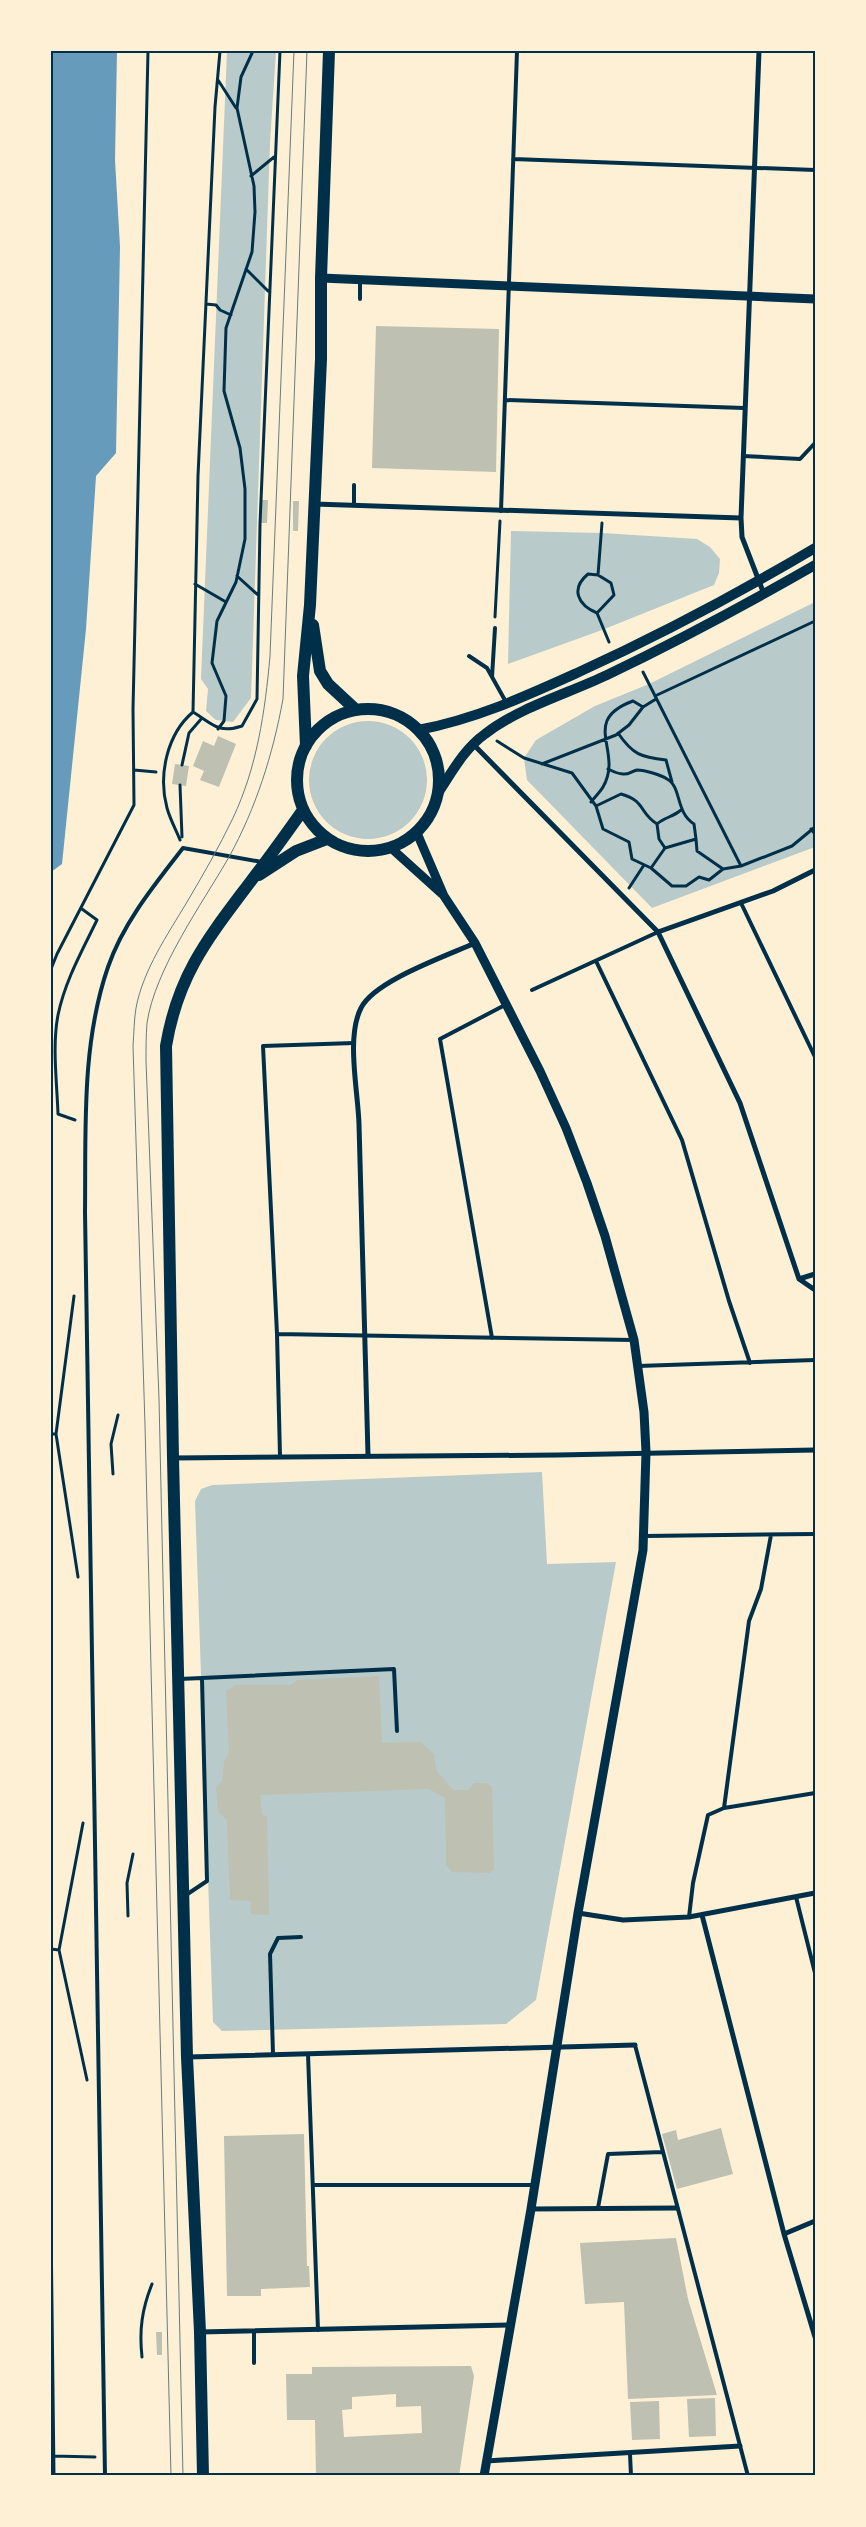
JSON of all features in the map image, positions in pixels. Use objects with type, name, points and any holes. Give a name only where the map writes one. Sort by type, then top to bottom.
[{"type":"main road","points":[[306,746],[303,676],[310,605],[321,359],[321,278],[330,51]]},
{"type":"main road","points":[[418,730],[447,724],[507,705],[616,656],[759,581],[815,548]]},
{"type":"main road","points":[[438,793],[437,763],[430,745],[418,730],[405,719],[390,712],[373,709],[356,710],[336,717],[319,729],[306,746],[298,768],[297,790],[303,810],[314,827],[328,839],[358,851],[374,852],[391,848],[417,833],[431,815],[438,793],[458,762],[485,734],[509,719],[606,676],[764,595],[815,565]]},
{"type":"main road","points":[[310,605],[320,671],[328,684],[356,710]]},
{"type":"main road","points":[[203,2476],[200,2332],[187,2057],[173,1458],[166,1046],[171,1014],[184,979],[202,948],[303,810]]},
{"type":"main road","points":[[253,880],[296,852],[328,839]]},
{"type":"street","points":[[759,51],[748,295],[741,518],[742,537],[764,595]]},
{"type":"street","points":[[321,278],[815,299]]},
{"type":"street","points":[[314,504],[603,515],[741,518]]},
{"type":"street","points":[[474,744],[658,932],[740,1103],[799,1279],[815,1290]]},
{"type":"street","points":[[417,833],[444,896],[475,943],[507,1004],[566,1128],[587,1183],[606,1236],[634,1340],[644,1412],[646,1452],[645,1536],[578,1913],[531,2209],[509,2325],[484,2476]]},
{"type":"street","points":[[391,848],[444,896]]},
{"type":"street","points":[[658,932],[773,891],[815,870]]},
{"type":"street","points":[[368,1455],[358,1104],[354,1043],[355,1024],[361,1007],[371,994],[385,984],[475,943]]},
{"type":"street","points":[[799,1279],[815,1274]]},
{"type":"street","points":[[173,1458],[558,1455],[815,1450]]},
{"type":"street","points":[[578,1913],[623,1920],[689,1917],[815,1893]]},
{"type":"street","points":[[702,1915],[784,2234],[815,2336]]},
{"type":"street","points":[[187,2057],[635,2045]]},
{"type":"street","points":[[531,2209],[677,2208]]},
{"type":"street","points":[[784,2234],[815,2221]]},
{"type":"street","points":[[200,2332],[509,2325]]},
{"type":"street","points":[[486,2461],[630,2454],[740,2446]]},
{"type":"lane","points":[[501,511],[517,51]]},
{"type":"lane","points":[[513,159],[815,170]]},
{"type":"lane","points":[[360,280],[360,299]]},
{"type":"lane","points":[[505,400],[744,408]]},
{"type":"lane","points":[[743,456],[800,459],[815,443]]},
{"type":"lane","points":[[354,484],[354,505]]},
{"type":"lane","points":[[492,677],[495,628]]},
{"type":"lane","points":[[469,656],[487,668],[507,705]]},
{"type":"lane","points":[[105,2476],[94,1760],[90,1654],[86,1123],[91,1034],[108,966],[138,907],[183,848],[264,863]]},
{"type":"lane","points":[[742,903],[815,1057]]},
{"type":"lane","points":[[532,990],[658,932]]},
{"type":"lane","points":[[596,961],[682,1140],[729,1301],[750,1363]]},
{"type":"lane","points":[[492,1338],[440,1039],[507,1004]]},
{"type":"lane","points":[[280,1456],[277,1334],[263,1046],[354,1043]]},
{"type":"lane","points":[[277,1334],[634,1340]]},
{"type":"lane","points":[[638,1366],[815,1360]]},
{"type":"lane","points":[[645,1536],[815,1534]]},
{"type":"lane","points":[[724,1808],[749,1621],[761,1589],[771,1535]]},
{"type":"lane","points":[[178,1680],[394,1669],[397,1731]]},
{"type":"lane","points":[[184,1896],[207,1881],[202,1680]]},
{"type":"lane","points":[[689,1917],[693,1882],[708,1815],[724,1808],[815,1793]]},
{"type":"lane","points":[[796,1897],[815,1973]]},
{"type":"lane","points":[[273,2054],[270,1954],[278,1938],[301,1937]]},
{"type":"lane","points":[[635,2045],[748,2476]]},
{"type":"lane","points":[[308,2054],[318,2330]]},
{"type":"lane","points":[[598,2208],[608,2154],[662,2152]]},
{"type":"lane","points":[[313,2185],[535,2185]]},
{"type":"lane","points":[[254,2331],[254,2363]]},
{"type":"lane","points":[[630,2454],[631,2476]]},
{"type":"path","points":[[51,969],[134,805],[133,709],[148,51]]},
{"type":"path","points":[[183,848],[167,808],[164,772],[172,738],[182,721],[193,712],[195,584],[206,304],[220,51]]},
{"type":"path","points":[[218,729],[224,721],[226,696],[212,663],[217,621],[238,576],[245,538],[245,488],[240,448],[224,391],[226,328],[252,252],[255,212],[251,176],[237,108],[240,77],[253,51]]},
{"type":"path","points":[[193,712],[218,729],[229,730],[242,726],[257,699],[258,595],[280,51]]},
{"type":"path","points":[[218,80],[237,108]]},
{"type":"path","points":[[251,176],[275,156]]},
{"type":"path","points":[[246,269],[269,291]]},
{"type":"path","points":[[206,304],[216,305],[220,310],[231,315]]},
{"type":"path","points":[[495,628],[501,511]]},
{"type":"path","points":[[598,575],[603,515]]},
{"type":"path","points":[[588,574],[598,575],[611,583],[614,595],[597,613],[586,609],[580,600],[578,590],[581,580],[588,574]]},
{"type":"path","points":[[238,576],[258,595]]},
{"type":"path","points":[[195,584],[226,602]]},
{"type":"path","points":[[597,613],[602,630],[616,656]]},
{"type":"path","points":[[541,764],[618,733],[629,725],[643,707],[656,698],[815,621]]},
{"type":"path","points":[[649,684],[741,866]]},
{"type":"path","points":[[591,802],[604,786],[608,769],[607,717],[616,707],[633,701],[643,707]]},
{"type":"path","points":[[182,765],[188,733],[202,718]]},
{"type":"path","points":[[618,733],[629,750],[644,757],[666,760],[681,810],[687,819],[694,824],[698,850],[723,869]]},
{"type":"path","points":[[485,734],[524,758],[572,773],[591,802],[596,806],[603,829],[629,842],[632,859],[651,868],[672,886],[686,886],[699,877],[709,880],[723,869],[741,866],[792,846],[813,828],[815,834]]},
{"type":"path","points":[[608,769],[624,775],[637,770],[666,777],[672,782]]},
{"type":"path","points":[[134,770],[156,772]]},
{"type":"path","points":[[180,785],[179,814],[183,848]]},
{"type":"path","points":[[596,806],[621,794],[636,798],[650,820],[657,824]]},
{"type":"path","points":[[657,824],[663,818],[673,817],[681,810]]},
{"type":"path","points":[[657,824],[659,838],[665,848]]},
{"type":"path","points":[[651,868],[665,848],[696,839]]},
{"type":"path","points":[[631,886],[644,865]]},
{"type":"path","points":[[82,910],[97,920],[68,981],[58,1017],[56,1054],[58,1114],[86,1123]]},
{"type":"path","points":[[75,1290],[53,1434],[78,1578]]},
{"type":"path","points":[[114,1474],[111,1444],[118,1415]]},
{"type":"path","points":[[84,1817],[59,1950],[87,2082]]},
{"type":"path","points":[[128,1916],[127,1883],[133,1854]]},
{"type":"path","points":[[51,1949],[59,1950]]},
{"type":"path","points":[[51,2223],[54,2476]]},
{"type":"path","points":[[142,2356],[141,2322],[143,2307],[152,2284]]},
{"type":"path","points":[[53,2456],[104,2458]]},
{"type":"shaded area","points":[[227,51],[276,51],[270,143],[251,698],[233,722],[216,720],[206,711],[208,689],[201,679]]},
{"type":"shaded area","points":[[511,531],[602,533],[697,539],[710,547],[720,559],[719,573],[714,585],[602,630],[508,664]]},
{"type":"shaded area","points":[[815,602],[815,847],[652,908],[527,780],[524,758],[536,740],[595,706],[649,684]]},
{"type":"shaded area","points":[[368,721],[390,726],[401,731],[417,747],[422,758],[427,780],[422,802],[417,813],[401,829],[390,834],[368,839],[346,834],[335,829],[319,813],[314,802],[309,780],[314,758],[319,747],[335,731],[346,726]]},
{"type":"shaded area","points":[[542,1472],[547,1564],[616,1562],[536,2000],[506,2024],[222,2031],[213,2022],[195,1501],[201,1489],[212,1485]]},
{"type":"water","points":[[51,51],[117,51],[115,160],[120,247],[116,453],[96,476],[86,629],[62,864],[51,872]]},
{"type":"building","points":[[376,326],[499,329],[496,472],[372,468]]},
{"type":"building","points":[[262,500],[268,500],[267,523],[261,523]]},
{"type":"building","points":[[293,501],[299,501],[298,531],[293,531]]},
{"type":"building","points":[[218,736],[236,744],[219,787],[200,780],[204,771],[193,766],[203,741],[214,746]]},
{"type":"building","points":[[175,764],[189,766],[186,786],[172,784]]},
{"type":"building","points":[[379,1676],[382,1743],[421,1742],[434,1754],[436,1770],[453,1790],[469,1790],[474,1783],[487,1783],[492,1787],[494,1870],[489,1873],[452,1872],[446,1865],[445,1798],[429,1789],[260,1795],[262,1815],[267,1816],[269,1915],[251,1914],[250,1901],[230,1900],[227,1820],[218,1811],[216,1787],[222,1782],[224,1762],[229,1753],[226,1691],[235,1685],[290,1685],[298,1680]]},
{"type":"building","points":[[721,2128],[733,2174],[677,2189],[662,2134],[676,2130],[678,2140]]},
{"type":"building","points":[[304,2134],[307,2266],[309,2266],[310,2287],[261,2289],[261,2296],[227,2296],[224,2136]]},
{"type":"building","points":[[676,2238],[688,2299],[717,2395],[628,2399],[624,2302],[585,2304],[580,2243]]},
{"type":"building","points":[[156,2332],[162,2332],[162,2355],[157,2355]]},
{"type":"building","points":[[471,2366],[474,2376],[459,2476],[316,2476],[315,2420],[287,2420],[286,2374],[312,2374],[312,2367]],"holes":[[[396,2394],[396,2407],[421,2406],[422,2433],[344,2437],[342,2410],[352,2409],[352,2397]]]},
{"type":"building","points":[[715,2398],[716,2436],[689,2437],[687,2399]]},
{"type":"building","points":[[659,2401],[660,2439],[632,2440],[630,2402]]},
{"type":"tram line","points":[[171,2476],[145,1425],[133,1046],[134,1022],[139,994],[150,966],[205,871],[233,818],[248,779],[259,739],[270,656],[294,51]]},
{"type":"tram line","points":[[183,2476],[159,1399],[146,1032],[152,1002],[169,959],[229,857],[255,800],[269,760],[283,699],[307,51]]}]
